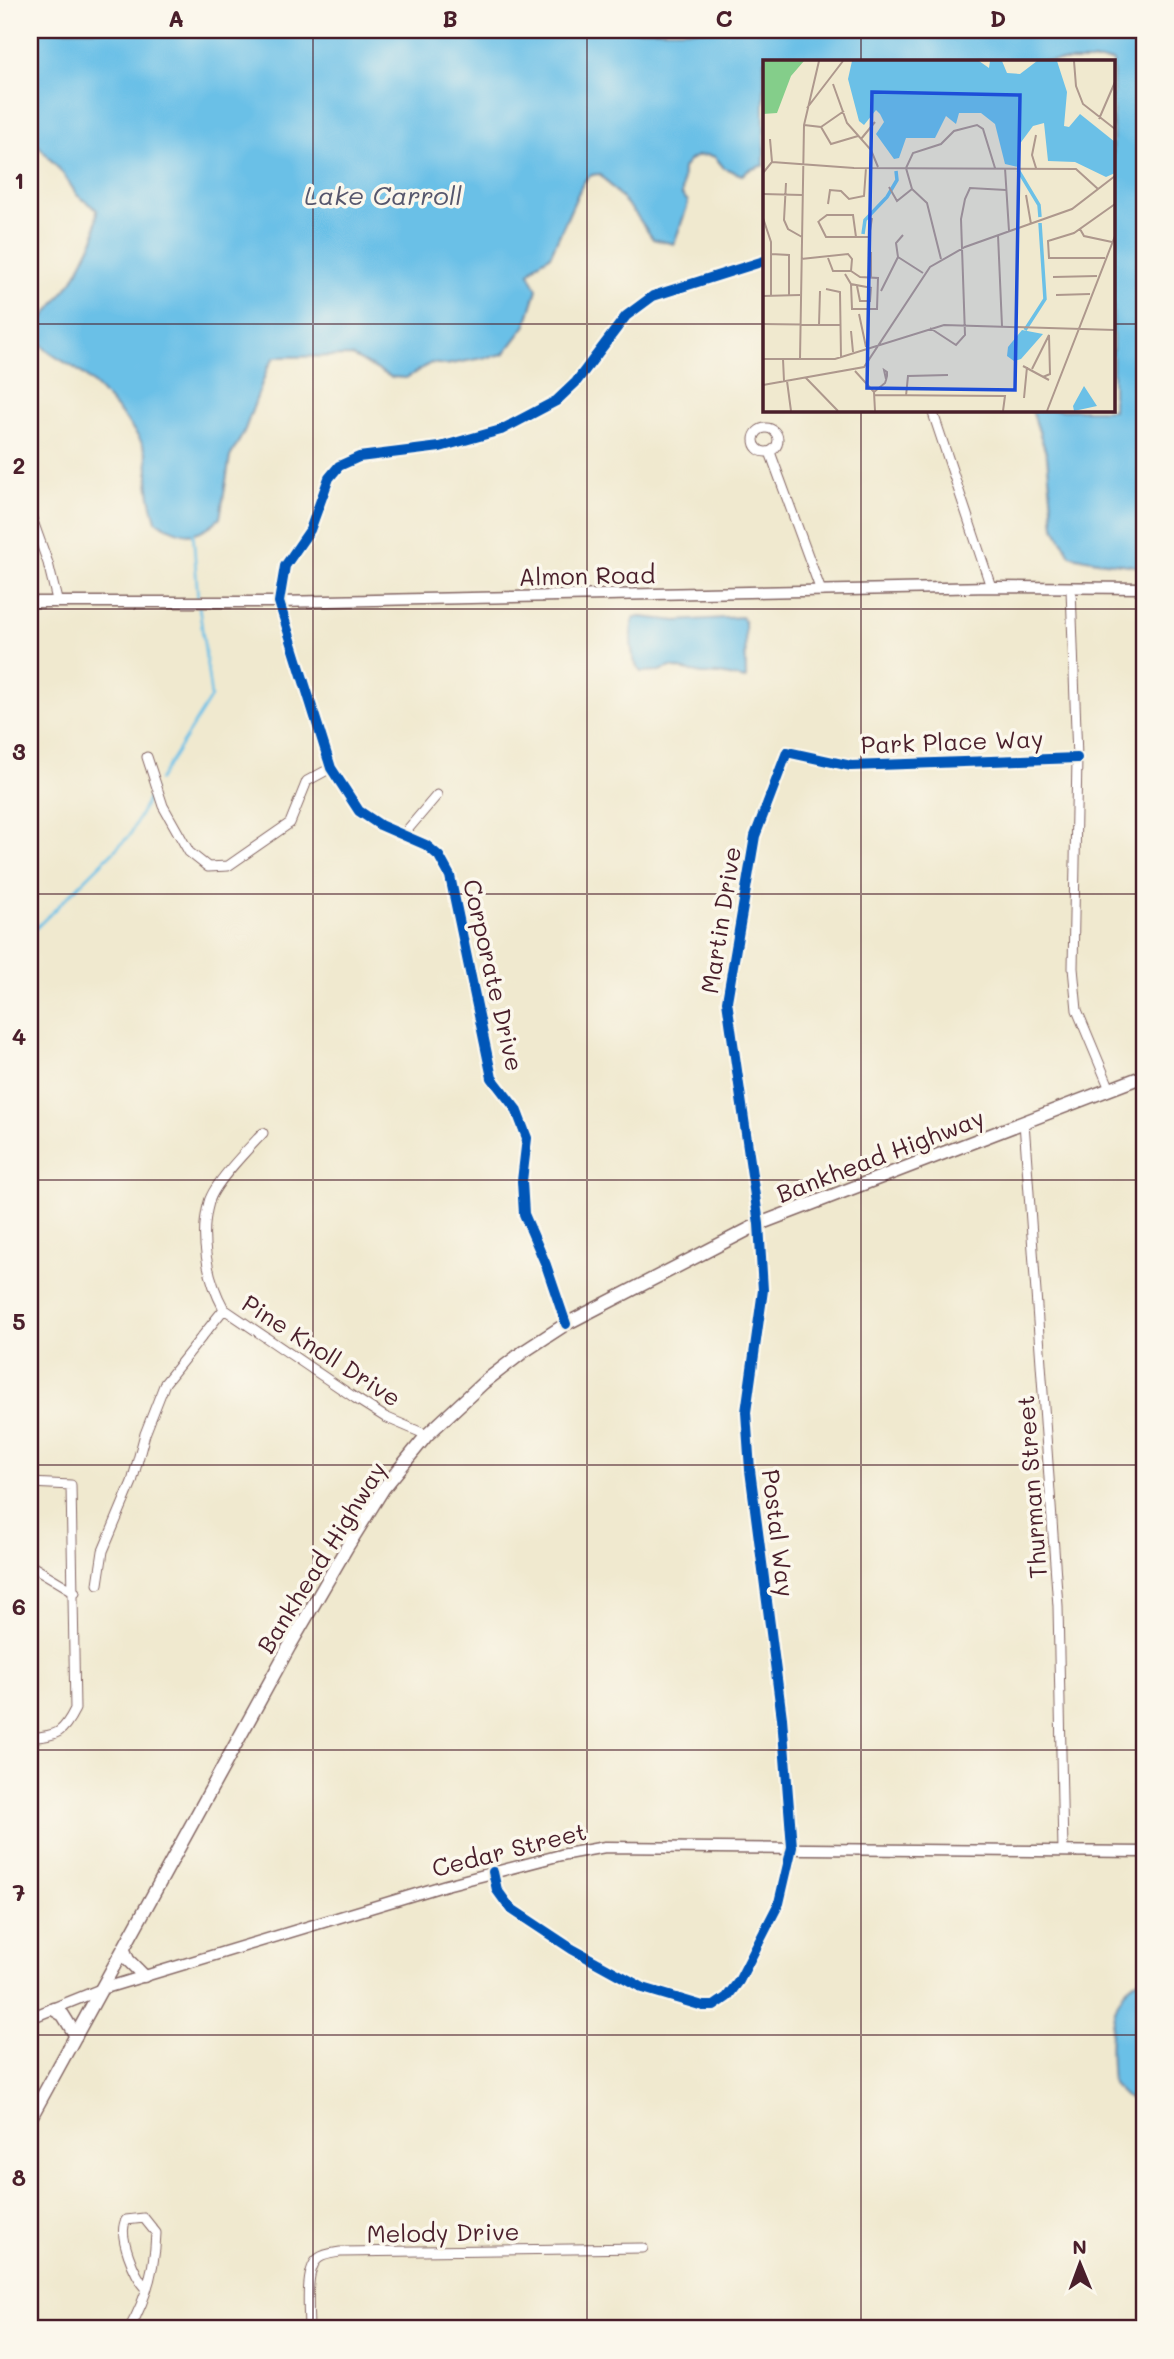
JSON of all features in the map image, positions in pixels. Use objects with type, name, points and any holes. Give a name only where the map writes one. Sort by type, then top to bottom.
[{"type":"main road","name":"Bankhead Highway","points":[[30,2119],[343,1553],[383,1489],[428,1435],[483,1382],[566,1324],[759,1224],[1144,1076]]},
{"type":"main road","points":[[124,1950],[128,1960],[144,1976]]},
{"type":"main road","points":[[53,2009],[63,2015],[76,2036]]},
{"type":"street","points":[[279,602],[285,566],[310,530],[329,478],[340,466],[359,457],[440,447],[501,430],[556,401],[576,382],[626,316],[653,296],[763,262]]},
{"type":"street","points":[[932,411],[991,587]]},
{"type":"street","points":[[770,452],[821,591]]},
{"type":"street","points":[[30,513],[48,563],[57,600]]},
{"type":"street","name":"Almon Road","points":[[30,602],[279,602],[991,587],[1144,588]]},
{"type":"street","points":[[1071,589],[1077,758],[1073,968],[1077,1010],[1110,1089]]},
{"type":"street","name":"Corporate Drive","points":[[279,602],[331,768],[359,811],[380,825],[433,851],[450,876],[492,1078],[516,1109],[527,1138],[522,1181],[524,1214],[546,1265],[566,1324]]},
{"type":"street","name":"Park Place Way","points":[[787,752],[851,766],[1077,758]]},
{"type":"street","name":"Martin Drive","points":[[759,1224],[727,1001],[754,836],[787,752]]},
{"type":"street","points":[[146,757],[163,806],[189,852],[208,867],[228,866],[290,823],[307,781],[331,768]]},
{"type":"street","points":[[403,835],[437,795]]},
{"type":"street","name":"Thurman Street","points":[[1024,1122],[1058,1606],[1063,1851]]},
{"type":"street","name":"Pine Knoll Drive","points":[[263,1133],[229,1171],[209,1200],[205,1234],[209,1270],[214,1290],[224,1309],[385,1417],[428,1435]]},
{"type":"street","name":"Postal Way","points":[[493,1872],[497,1890],[510,1908],[572,1949],[643,1988],[703,2006],[714,2006],[727,1997],[739,1981],[779,1903],[792,1847],[782,1718],[750,1471],[746,1412],[763,1290],[759,1224]]},
{"type":"street","points":[[98,1584],[103,1551],[132,1482],[145,1434],[165,1383],[224,1309]]},
{"type":"street","points":[[30,1483],[71,1485],[75,1592],[75,1709],[57,1735],[30,1738]]},
{"type":"street","points":[[30,1566],[75,1592]]},
{"type":"street","name":"Cedar Street","points":[[30,2018],[102,1989],[493,1872],[605,1847],[1144,1852]]},
{"type":"street","points":[[129,2329],[138,2315],[155,2260],[156,2234],[144,2218],[126,2220],[122,2227],[123,2235],[134,2271],[146,2288]]},
{"type":"street","name":"Melody Drive","points":[[309,2329],[310,2276],[312,2264],[320,2256],[340,2252],[643,2248]]},
{"type":"water","name":"Lake Carroll","points":[[30,30],[1144,30],[1144,568],[1070,555],[1054,526],[1047,456],[1032,411],[1114,411],[1114,60],[763,60],[763,165],[742,175],[724,168],[715,157],[697,156],[690,160],[683,168],[682,195],[688,201],[687,207],[674,244],[653,239],[635,213],[600,174],[593,175],[586,179],[581,187],[550,256],[538,263],[529,273],[537,289],[526,325],[504,354],[446,365],[431,363],[406,378],[391,377],[352,356],[275,357],[268,367],[244,432],[230,457],[220,518],[203,530],[189,534],[156,521],[149,493],[146,452],[126,420],[84,375],[46,349],[37,338],[34,330],[73,280],[95,237],[97,210],[77,195],[39,146],[30,146]]},
{"type":"water","points":[[742,617],[745,623],[746,679],[671,667],[641,672],[635,661],[631,639],[634,618],[677,621]]},
{"type":"water","points":[[1144,1975],[1144,2105],[1124,2096],[1112,2084],[1110,2050],[1117,2004],[1124,1991]]},
{"type":"waterway","points":[[193,530],[198,600]]},
{"type":"waterway","points":[[159,780],[211,697],[199,606]]},
{"type":"waterway","points":[[30,934],[130,835],[153,789]]},
{"type":"cycle path","points":[[566,1324],[546,1265],[524,1214],[522,1181],[527,1138],[516,1109],[492,1078],[450,876],[439,856],[426,845],[380,825],[359,811],[331,768],[279,602],[285,566],[310,530],[329,478],[339,466],[359,457],[440,447],[501,430],[556,401],[576,382],[626,316],[653,296],[763,261]]},
{"type":"cycle path","points":[[493,1872],[497,1890],[510,1908],[572,1949],[643,1988],[703,2006],[714,2006],[727,1997],[739,1981],[779,1903],[792,1847],[782,1718],[750,1470],[746,1412],[763,1290],[759,1224],[727,1001],[755,836],[787,752],[851,766],[1077,758]]}]
